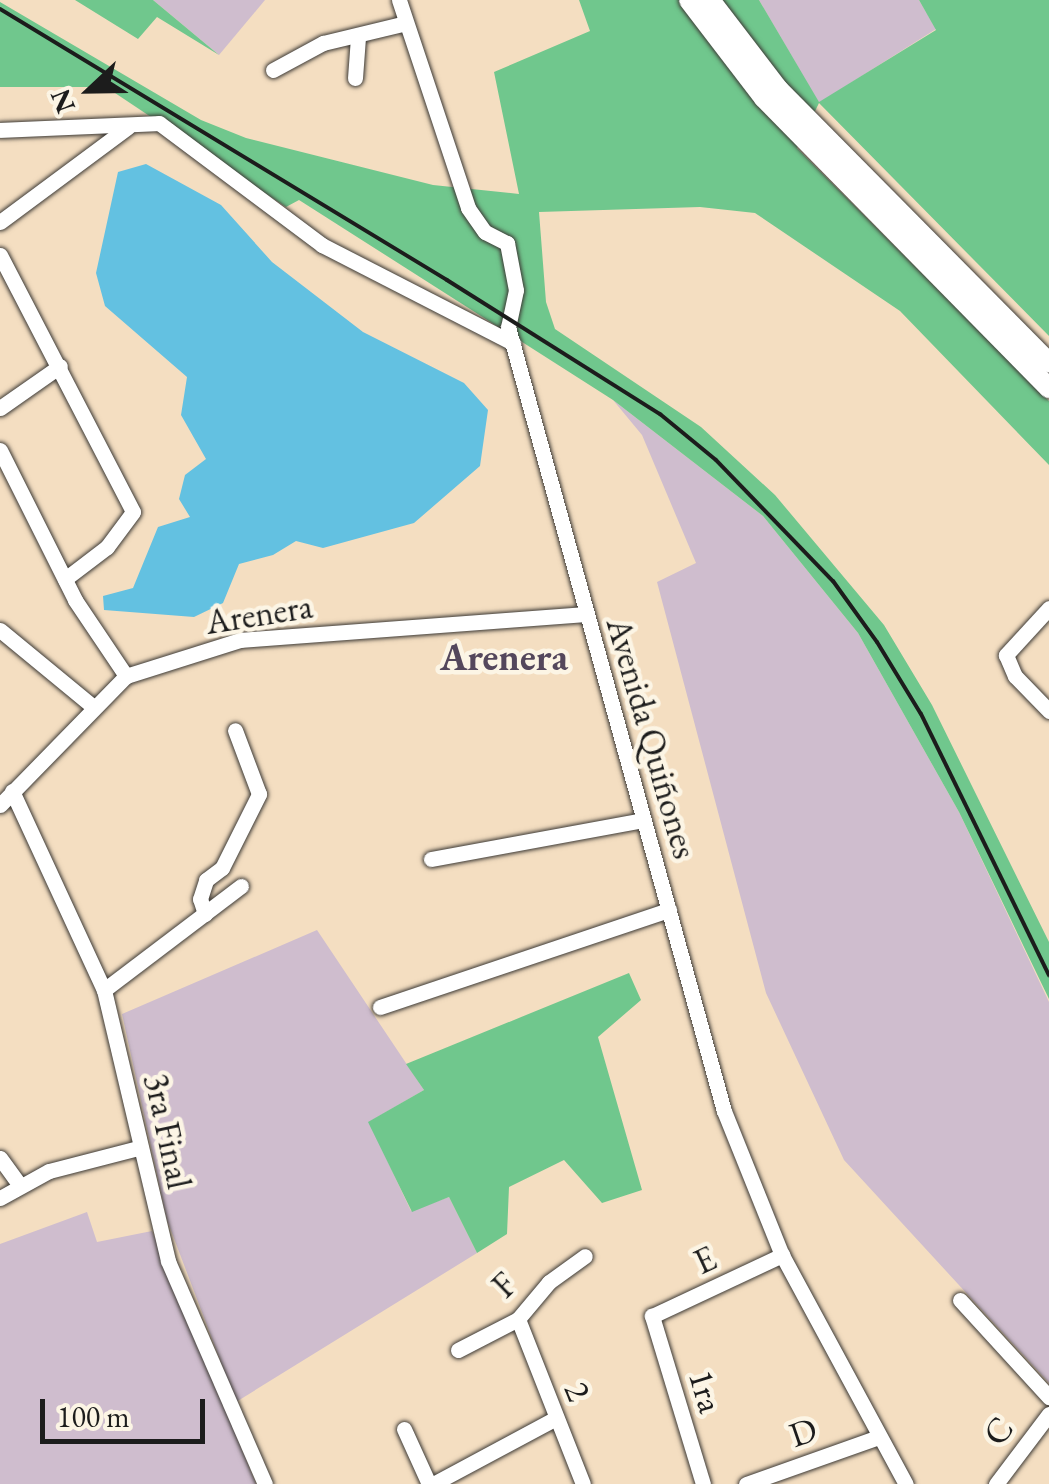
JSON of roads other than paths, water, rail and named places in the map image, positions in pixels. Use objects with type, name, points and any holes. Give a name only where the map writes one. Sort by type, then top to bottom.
[{"type":"main road","points":[[689,0],[764,98],[1049,388]]},
{"type":"main road","points":[[710,0],[778,88],[1049,363]]},
{"type":"street","name":"Avenida Quiñones","points":[[399,0],[468,208],[484,232],[507,243],[516,290],[508,318],[513,344],[724,1111],[782,1255],[906,1484]]},
{"type":"street","points":[[273,70],[322,44],[406,23]]},
{"type":"street","points":[[356,78],[358,36]]},
{"type":"street","points":[[0,130],[159,123],[177,132],[322,245],[513,344]]},
{"type":"street","points":[[0,222],[132,124]]},
{"type":"street","points":[[0,255],[133,512],[107,547],[64,579]]},
{"type":"street","points":[[0,408],[60,366]]},
{"type":"street","points":[[0,450],[64,579],[126,676]]},
{"type":"street","points":[[1049,608],[1006,655],[1015,676],[1049,711]]},
{"type":"street","name":"Arenera","points":[[0,805],[91,706],[126,676],[240,640],[586,614]]},
{"type":"street","points":[[0,630],[91,706]]},
{"type":"street","points":[[205,914],[200,899],[206,880],[222,868],[259,794],[236,730]]},
{"type":"street","name":"3ra Final","points":[[12,791],[104,990],[138,1148],[168,1261],[265,1484]]},
{"type":"street","points":[[430,859],[643,820]]},
{"type":"street","points":[[104,990],[241,886]]},
{"type":"street","points":[[380,1006],[669,910]]},
{"type":"street","points":[[0,1198],[49,1170],[138,1148]]},
{"type":"street","points":[[0,1158],[20,1186]]},
{"type":"street","name":"E","points":[[652,1316],[782,1255]]},
{"type":"street","name":"F","points":[[458,1350],[518,1320],[549,1282],[586,1256]]},
{"type":"street","points":[[960,1300],[1049,1397]]},
{"type":"street","name":"1ra","points":[[652,1316],[703,1484]]},
{"type":"street","name":"2","points":[[518,1320],[582,1484]]},
{"type":"street","name":"C","points":[[996,1484],[1049,1414]]},
{"type":"street","points":[[404,1429],[431,1484],[556,1418]]},
{"type":"street","name":"D","points":[[752,1483],[879,1437]]},
{"type":"water","points":[[146,164],[221,205],[272,262],[363,332],[464,383],[488,410],[480,466],[414,523],[323,548],[296,541],[273,555],[239,564],[223,603],[194,617],[104,610],[103,596],[133,588],[158,527],[190,517],[179,499],[185,475],[206,459],[181,415],[187,377],[105,306],[96,273],[118,172]]},
{"type":"railway","points":[[0,9],[660,414],[716,460],[833,581],[877,642],[921,714],[1049,975]]},
{"type":"district","name":"Arenera","points":[[504,657]]}]
